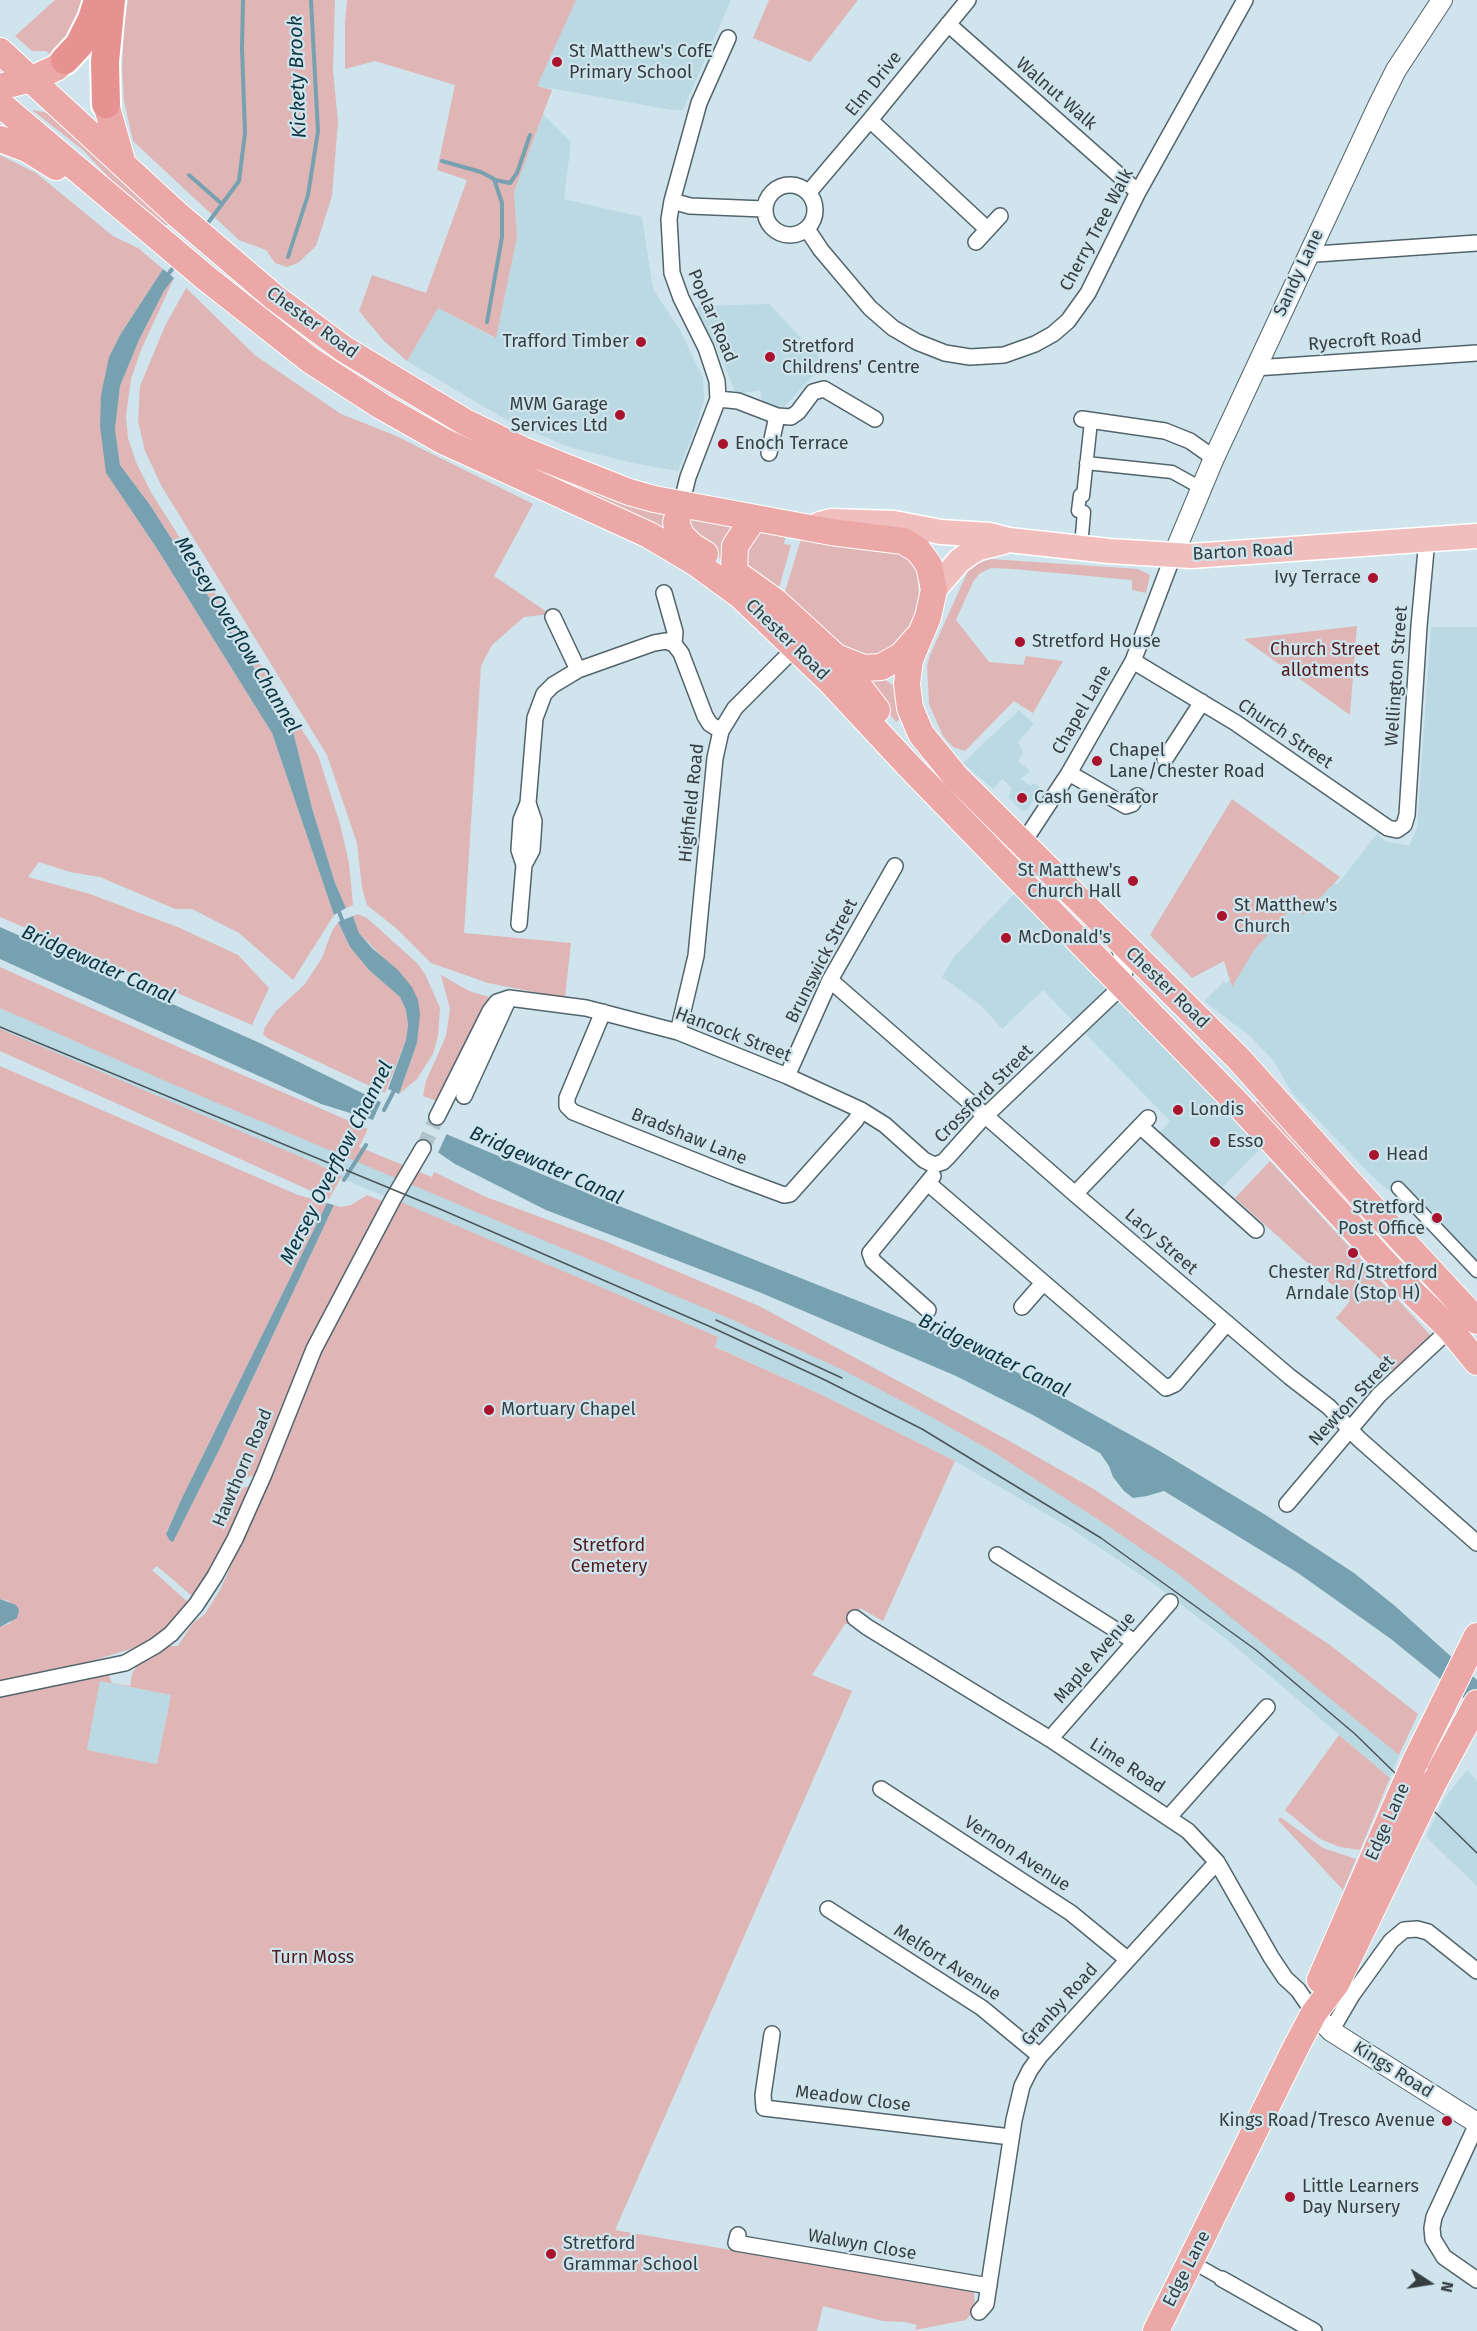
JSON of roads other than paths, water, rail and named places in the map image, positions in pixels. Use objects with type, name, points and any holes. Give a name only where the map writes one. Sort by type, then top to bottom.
[{"type":"highway","points":[[0,87],[32,79],[56,68],[78,45],[92,19],[98,0]]},
{"type":"highway","points":[[111,0],[105,62],[106,104],[123,164]]},
{"type":"highway","name":"Chester Road","points":[[0,51],[178,214],[274,297],[344,349],[465,422],[523,450],[629,492],[681,505],[831,532],[894,540],[912,545],[929,565],[934,590],[928,617],[910,660],[908,684],[910,708],[921,734],[955,776],[1239,1059],[1475,1320]]},
{"type":"highway","name":"Chester Road","points":[[0,104],[206,278],[310,360],[381,405],[454,446],[649,535],[696,563],[741,596],[828,679],[908,765],[1236,1102],[1413,1293],[1450,1329],[1477,1362]]},
{"type":"highway","points":[[0,139],[27,149],[159,239]]},
{"type":"highway","name":"Chester Road","points":[[681,505],[676,523],[681,535],[692,546],[776,602],[836,657],[883,717],[908,765]]},
{"type":"highway","points":[[734,572],[735,546],[753,518]]},
{"type":"highway","name":"Chester Road","points":[[649,535],[692,546]]},
{"type":"highway","name":"Chester Road","points":[[836,657],[864,668],[881,667],[901,656],[918,638]]},
{"type":"highway","name":"Edge Lane","points":[[1156,2331],[1323,2022],[1336,1984],[1410,1802],[1415,1762],[1475,1639]]},
{"type":"highway","name":"Edge Lane","points":[[1410,1802],[1434,1782],[1477,1703]]},
{"type":"main road","name":"Barton Road","points":[[811,527],[832,521],[894,523],[941,532],[990,535],[1009,540],[1173,555],[1234,555],[1477,536]]},
{"type":"main road","name":"Barton Road","points":[[934,590],[958,561],[970,553],[978,548],[1009,540]]},
{"type":"street","name":"Elm Drive","points":[[809,192],[968,0]]},
{"type":"street","name":"Cherry Tree Walk","points":[[807,229],[821,250],[870,308],[892,328],[917,342],[945,353],[970,357],[1004,355],[1053,334],[1068,321],[1088,293],[1138,192],[1245,0]]},
{"type":"street","name":"Sandy Lane","points":[[1173,555],[1214,458],[1396,70],[1442,0]]},
{"type":"street","name":"Walnut Walk","points":[[948,24],[1138,192]]},
{"type":"street","name":"Poplar Road","points":[[681,505],[688,477],[718,399],[714,368],[681,298],[672,273],[669,219],[699,103],[728,38]]},
{"type":"street","points":[[870,120],[987,229]]},
{"type":"street","points":[[785,184],[798,185],[809,192],[815,202],[816,212],[807,229],[799,234],[788,235],[778,232],[766,219],[764,209],[768,197],[776,188],[785,184]]},
{"type":"street","points":[[672,201],[690,206],[764,209]]},
{"type":"street","points":[[976,242],[1000,216]]},
{"type":"street","points":[[1309,252],[1316,254],[1477,243]]},
{"type":"street","name":"Ryecroft Road","points":[[1256,368],[1477,353]]},
{"type":"street","points":[[718,399],[738,400],[777,416],[791,417],[798,412],[813,392],[824,389],[875,419]]},
{"type":"street","points":[[769,453],[777,416]]},
{"type":"street","points":[[1081,548],[1084,512],[1078,511],[1080,495],[1083,496],[1086,463],[1086,420],[1165,431],[1190,441],[1214,458]]},
{"type":"street","points":[[1086,463],[1172,472],[1201,488]]},
{"type":"street","name":"Wellington Street","points":[[1407,815],[1427,539]]},
{"type":"street","name":"Chapel Lane","points":[[1023,843],[1069,773],[1133,661],[1173,555]]},
{"type":"street","name":"Highfield Road","points":[[664,593],[675,632],[674,644],[681,653],[705,716],[710,724],[721,731],[715,758],[696,956],[678,1032]]},
{"type":"street","points":[[553,617],[578,670]]},
{"type":"street","points":[[519,924],[524,865],[519,850],[521,820],[528,803],[538,705],[544,694],[553,685],[578,670],[654,643],[666,641],[674,644]]},
{"type":"street","points":[[721,731],[735,708],[795,648]]},
{"type":"street","name":"Church Street","points":[[1133,661],[1236,723],[1390,829],[1401,828],[1407,815]]},
{"type":"street","points":[[1166,759],[1202,702]]},
{"type":"street","points":[[1069,773],[1126,806],[1132,804],[1137,796]]},
{"type":"street","name":"Brunswick Street","points":[[787,1076],[830,980],[895,866]]},
{"type":"street","points":[[1118,940],[1125,971],[1122,986]]},
{"type":"street","name":"Lacy Street","points":[[830,980],[1075,1194],[1290,1377],[1329,1407],[1349,1430],[1473,1533]]},
{"type":"street","name":"Crossford Street","points":[[928,1310],[873,1261],[870,1253],[929,1184],[934,1165],[943,1162],[986,1115],[1122,986]]},
{"type":"street","points":[[464,1096],[503,1000]]},
{"type":"street","points":[[437,1117],[490,1011],[503,1000]]},
{"type":"street","name":"Hancock Street","points":[[503,1000],[569,1005],[678,1032],[787,1076],[861,1110],[894,1133],[924,1160],[934,1165]]},
{"type":"street","name":"Bradshaw Lane","points":[[603,1012],[567,1098],[567,1107],[594,1120],[784,1195],[792,1192],[856,1120],[861,1110]]},
{"type":"street","points":[[1075,1194],[1144,1122],[1256,1230]]},
{"type":"street","name":"Hawthorn Road","points":[[0,1689],[125,1663],[171,1634],[196,1605],[235,1539],[264,1474],[314,1349],[411,1166],[423,1148]]},
{"type":"street","points":[[929,1184],[1163,1386],[1169,1388],[1175,1384],[1227,1323]]},
{"type":"street","points":[[1398,1188],[1477,1271]]},
{"type":"street","points":[[1022,1307],[1043,1284]]},
{"type":"street","name":"Newton Street","points":[[1287,1504],[1379,1395],[1450,1329]]},
{"type":"street","points":[[997,1556],[1135,1642]]},
{"type":"street","name":"Maple Avenue","points":[[1050,1739],[1170,1602]]},
{"type":"street","name":"Lime Road","points":[[855,1618],[1169,1816],[1200,1842],[1217,1862],[1270,1957],[1323,2022]]},
{"type":"street","points":[[1169,1816],[1267,1707]]},
{"type":"street","name":"Vernon Avenue","points":[[881,1789],[1071,1913],[1127,1959]]},
{"type":"street","name":"Granby Road","points":[[979,2312],[986,2304],[1011,2137],[1022,2086],[1040,2056],[1217,1862]]},
{"type":"street","name":"Melfort Avenue","points":[[828,1909],[982,2008],[1040,2056]]},
{"type":"street","points":[[1323,2022],[1352,1995],[1391,1941],[1404,1930],[1417,1929],[1428,1932],[1477,1971]]},
{"type":"street","name":"Kings Road","points":[[1323,2022],[1477,2123]]},
{"type":"street","name":"Meadow Close","points":[[772,2034],[763,2095],[764,2108],[1011,2137]]},
{"type":"street","points":[[1477,2123],[1434,2217],[1432,2228],[1433,2239],[1444,2257],[1477,2280]]},
{"type":"street","name":"Walwyn Close","points":[[738,2235],[736,2243],[988,2286]]},
{"type":"street","points":[[1192,2262],[1314,2331]]},
{"type":"waterway","name":"Mersey Overflow Channel","points":[[205,227],[239,181],[245,133],[243,0]]},
{"type":"waterway","name":"Kickety Brook","points":[[288,257],[308,195],[318,131],[311,0]]},
{"type":"waterway","points":[[495,180],[510,183],[517,173],[530,135]]},
{"type":"waterway","points":[[442,161],[481,172],[494,179],[502,203],[502,237],[487,322]]},
{"type":"waterway","points":[[189,175],[222,204]]},
{"type":"waterway","name":"Mersey Overflow Channel","points":[[166,277],[176,264]]},
{"type":"waterway","name":"Mersey Overflow Channel","points":[[338,909],[344,925]]},
{"type":"waterway","name":"Mersey Overflow Channel","points":[[384,1110],[396,1087]]},
{"type":"waterway","name":"Mersey Overflow Channel","points":[[344,1180],[366,1145]]},
{"type":"tunnel","points":[[423,1148],[437,1117]]},
{"type":"tram line","points":[[0,1027],[440,1209],[711,1327],[825,1380],[922,1429],[1101,1538],[1256,1650],[1355,1734],[1477,1853]]},
{"type":"tram line","points":[[716,1320],[842,1378]]},
{"type":"place","name":"St Matthew's CofE Primary School","points":[[557,62]]},
{"type":"place","name":"Trafford Timber","points":[[641,342]]},
{"type":"place","name":"Stretford Childrens' Centre","points":[[770,357]]},
{"type":"place","name":"MVM Garage Services Ltd","points":[[620,415]]},
{"type":"place","name":"Enoch Terrace","points":[[723,444]]},
{"type":"place","name":"Ivy Terrace","points":[[1373,578]]},
{"type":"place","name":"Stretford House","points":[[1020,642]]},
{"type":"place","name":"Chapel Lane/Chester Road","points":[[1097,761]]},
{"type":"place","name":"Cash Generator","points":[[1022,798]]},
{"type":"place","name":"St Matthew's Church Hall","points":[[1133,881]]},
{"type":"place","name":"St Matthew's Church","points":[[1222,916]]},
{"type":"place","name":"McDonald's","points":[[1006,938]]},
{"type":"place","name":"Londis","points":[[1178,1110]]},
{"type":"place","name":"Esso","points":[[1215,1142]]},
{"type":"place","name":"Head","points":[[1374,1155]]},
{"type":"place","name":"Stretford Post Office","points":[[1437,1218]]},
{"type":"place","name":"Chester Rd/Stretford Arndale (Stop H)","points":[[1353,1253]]},
{"type":"place","name":"Mortuary Chapel","points":[[489,1410]]},
{"type":"place","name":"Kings Road/Tresco Avenue","points":[[1447,2121]]},
{"type":"place","name":"Little Learners Day Nursery","points":[[1290,2197]]},
{"type":"place","name":"Stretford Grammar School","points":[[551,2254]]},
{"type":"park label","name":"Church Street allotments","points":[[1325,660]]},
{"type":"park label","name":"Stretford Cemetery","points":[[609,1556]]},
{"type":"park label","name":"Turn Moss","points":[[313,1958]]},
{"type":"water label","name":"Bridgewater Canal","points":[[98,965]]},
{"type":"water label","name":"Bridgewater Canal","points":[[546,1166]]},
{"type":"water label","name":"Bridgewater Canal","points":[[994,1356]]}]
